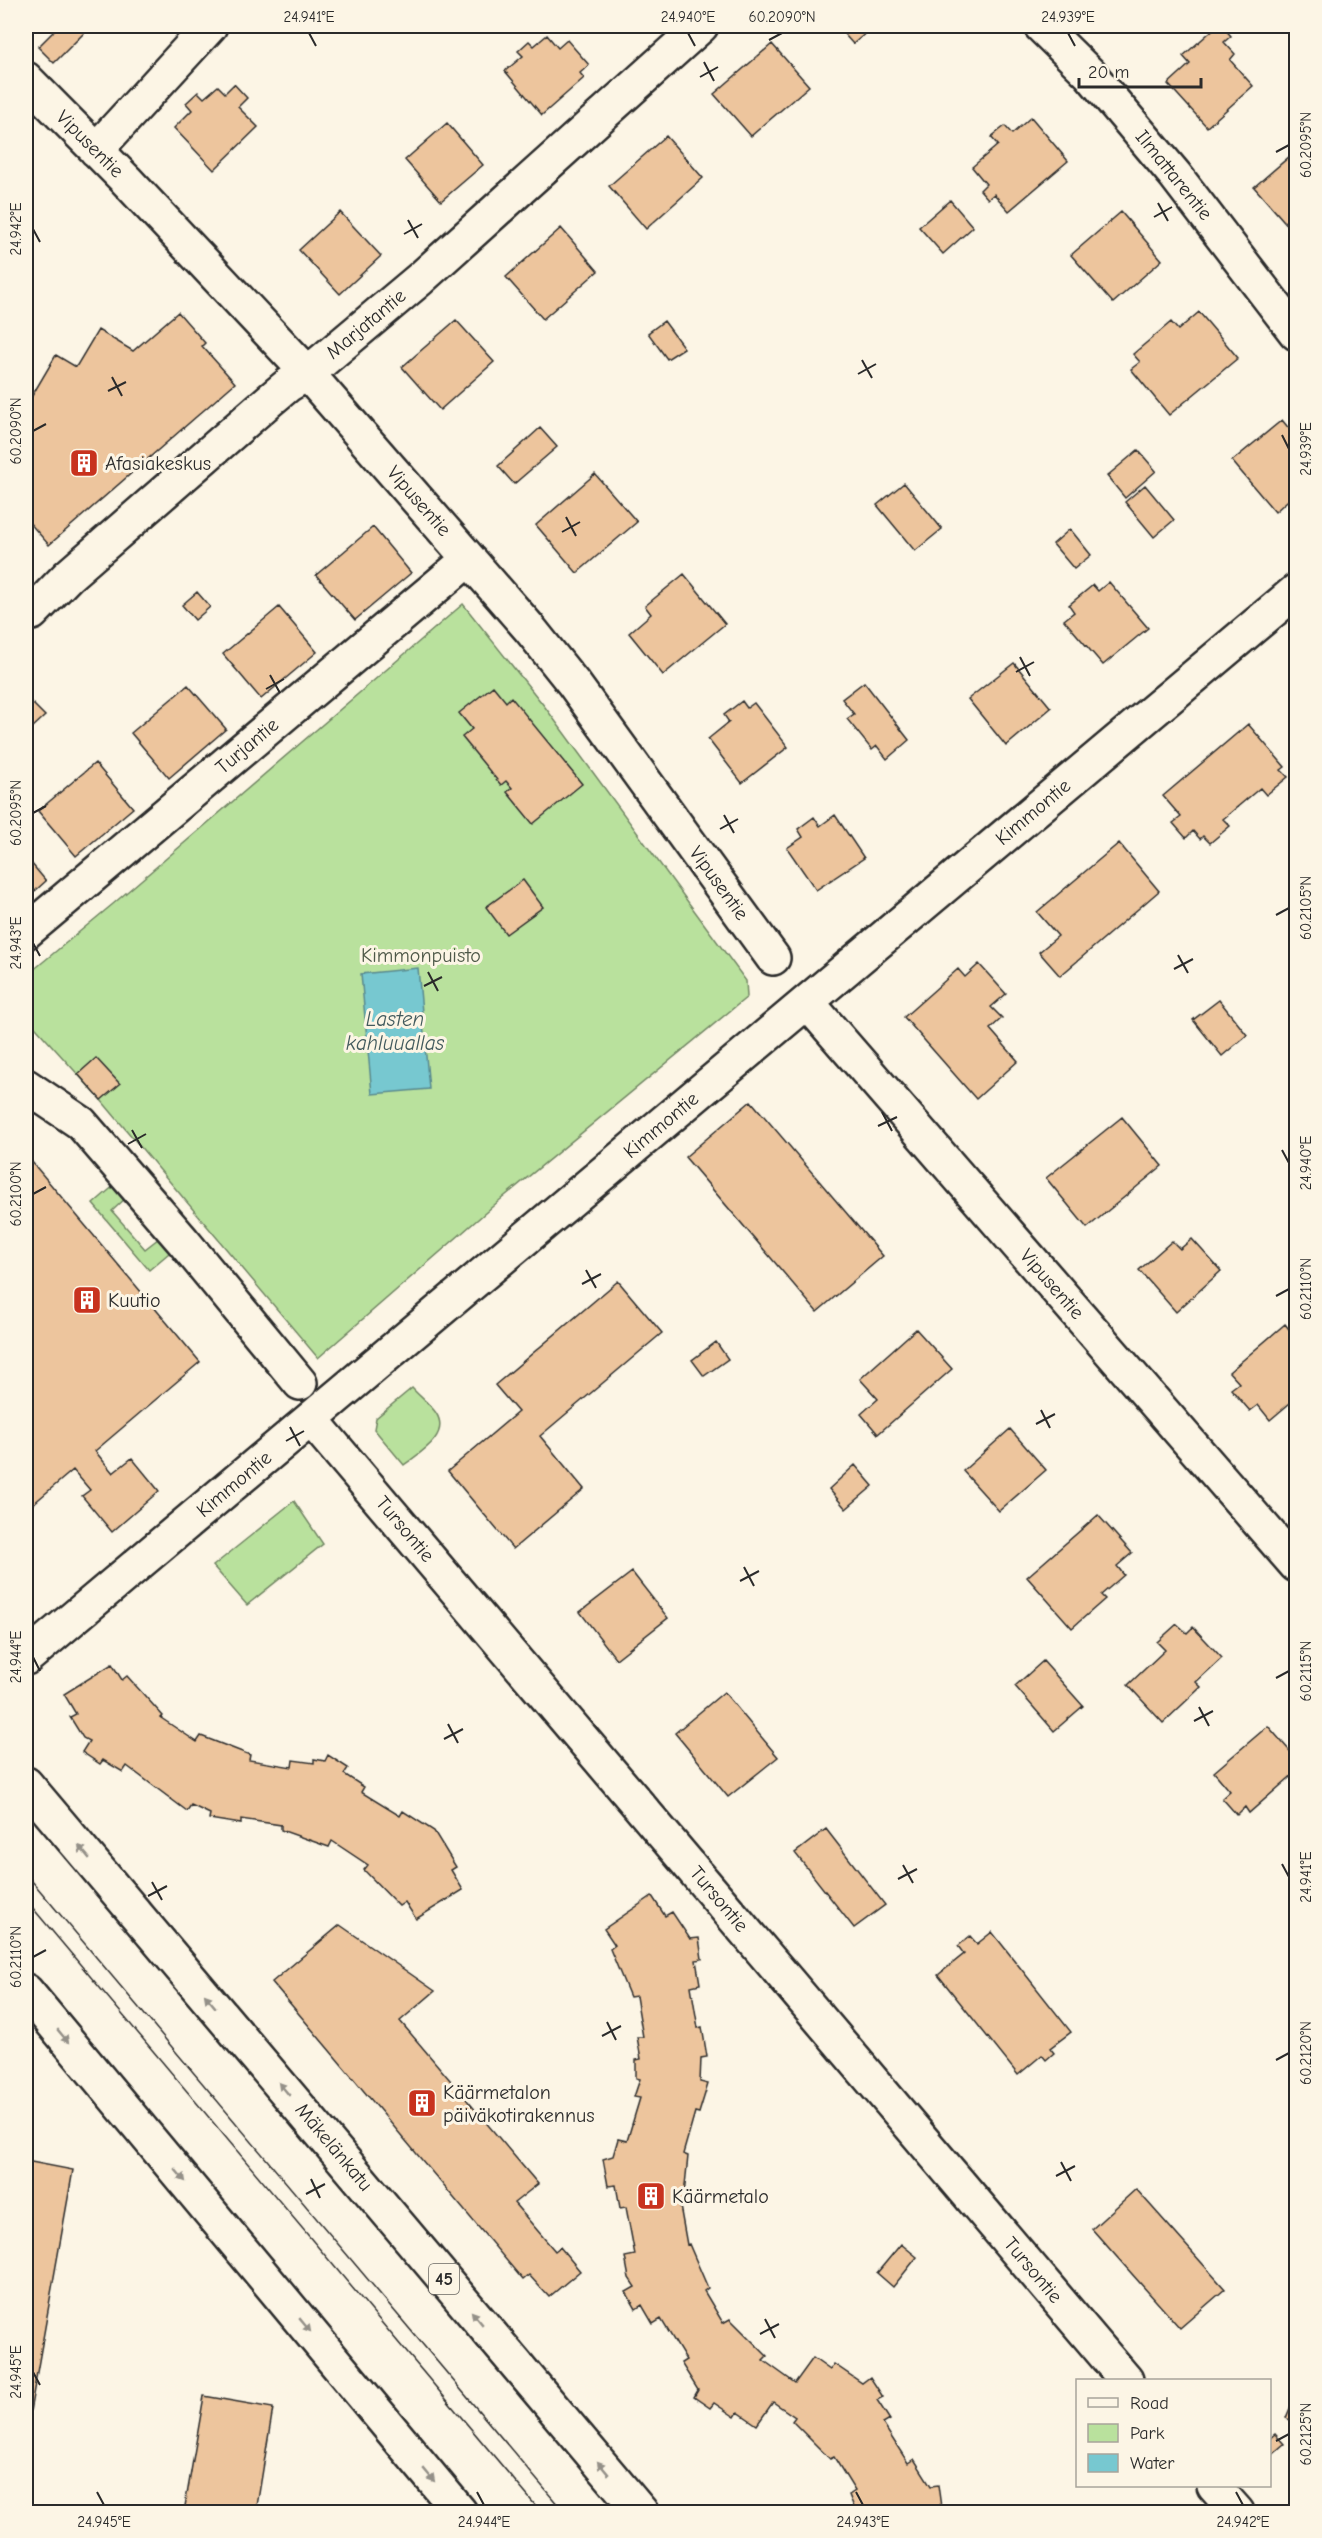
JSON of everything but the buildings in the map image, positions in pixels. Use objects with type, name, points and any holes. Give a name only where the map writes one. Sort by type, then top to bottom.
[{"type":"street","points":[[96,150],[210,26]]},
{"type":"street","name":"Marjatantie","points":[[26,608],[32,613],[68,576],[253,415],[288,385],[308,373],[420,279],[701,26]]},
{"type":"street","name":"Ilmattarentie","points":[[1041,26],[1090,74],[1175,175],[1296,333]]},
{"type":"street","name":"Vipusentie","points":[[26,79],[308,373],[469,559],[574,684],[773,958]]},
{"type":"street","name":"Turjantie","points":[[26,932],[469,559]]},
{"type":"street","name":"Kimmontie","points":[[26,1658],[1296,591]]},
{"type":"street","name":"Vipusentie","points":[[807,1002],[1296,1565]]},
{"type":"street","points":[[26,1086],[81,1123],[183,1241],[300,1383]]},
{"type":"street","name":"Tursontie","points":[[311,1419],[1125,2379]]},
{"type":"street","name":"Mäkelänkatu","points":[[26,1784],[640,2512]]},
{"type":"street","points":[[26,1991],[460,2512]]},
{"type":"street","points":[[1216,2487],[1237,2512]]},
{"type":"green space","name":"Kimmonpuisto","points":[[463,604],[545,707],[746,981],[747,997],[500,1200],[318,1358],[101,1100],[26,1017],[26,976]]},
{"type":"green space","points":[[117,1183],[128,1196],[112,1211],[145,1249],[163,1235],[175,1248],[149,1270],[93,1204]]},
{"type":"green space","points":[[412,1388],[431,1406],[440,1421],[439,1429],[431,1443],[404,1465],[374,1429],[376,1418]]},
{"type":"green space","points":[[294,1501],[323,1544],[247,1605],[213,1566]]},
{"type":"water","name":"Lasten kahluuallas","points":[[418,968],[429,1089],[372,1094],[361,974]]},
{"type":"tram line","points":[[26,1874],[564,2512]]},
{"type":"tram line","points":[[26,1900],[541,2512]]},
{"type":"place","name":"Afasiakeskus","points":[[84,463]]},
{"type":"place","name":"Kuutio","points":[[87,1300]]},
{"type":"place","name":"Käärmetalon päiväkotirakennus","points":[[422,2103]]},
{"type":"place","name":"Käärmetalo","points":[[651,2196]]}]
